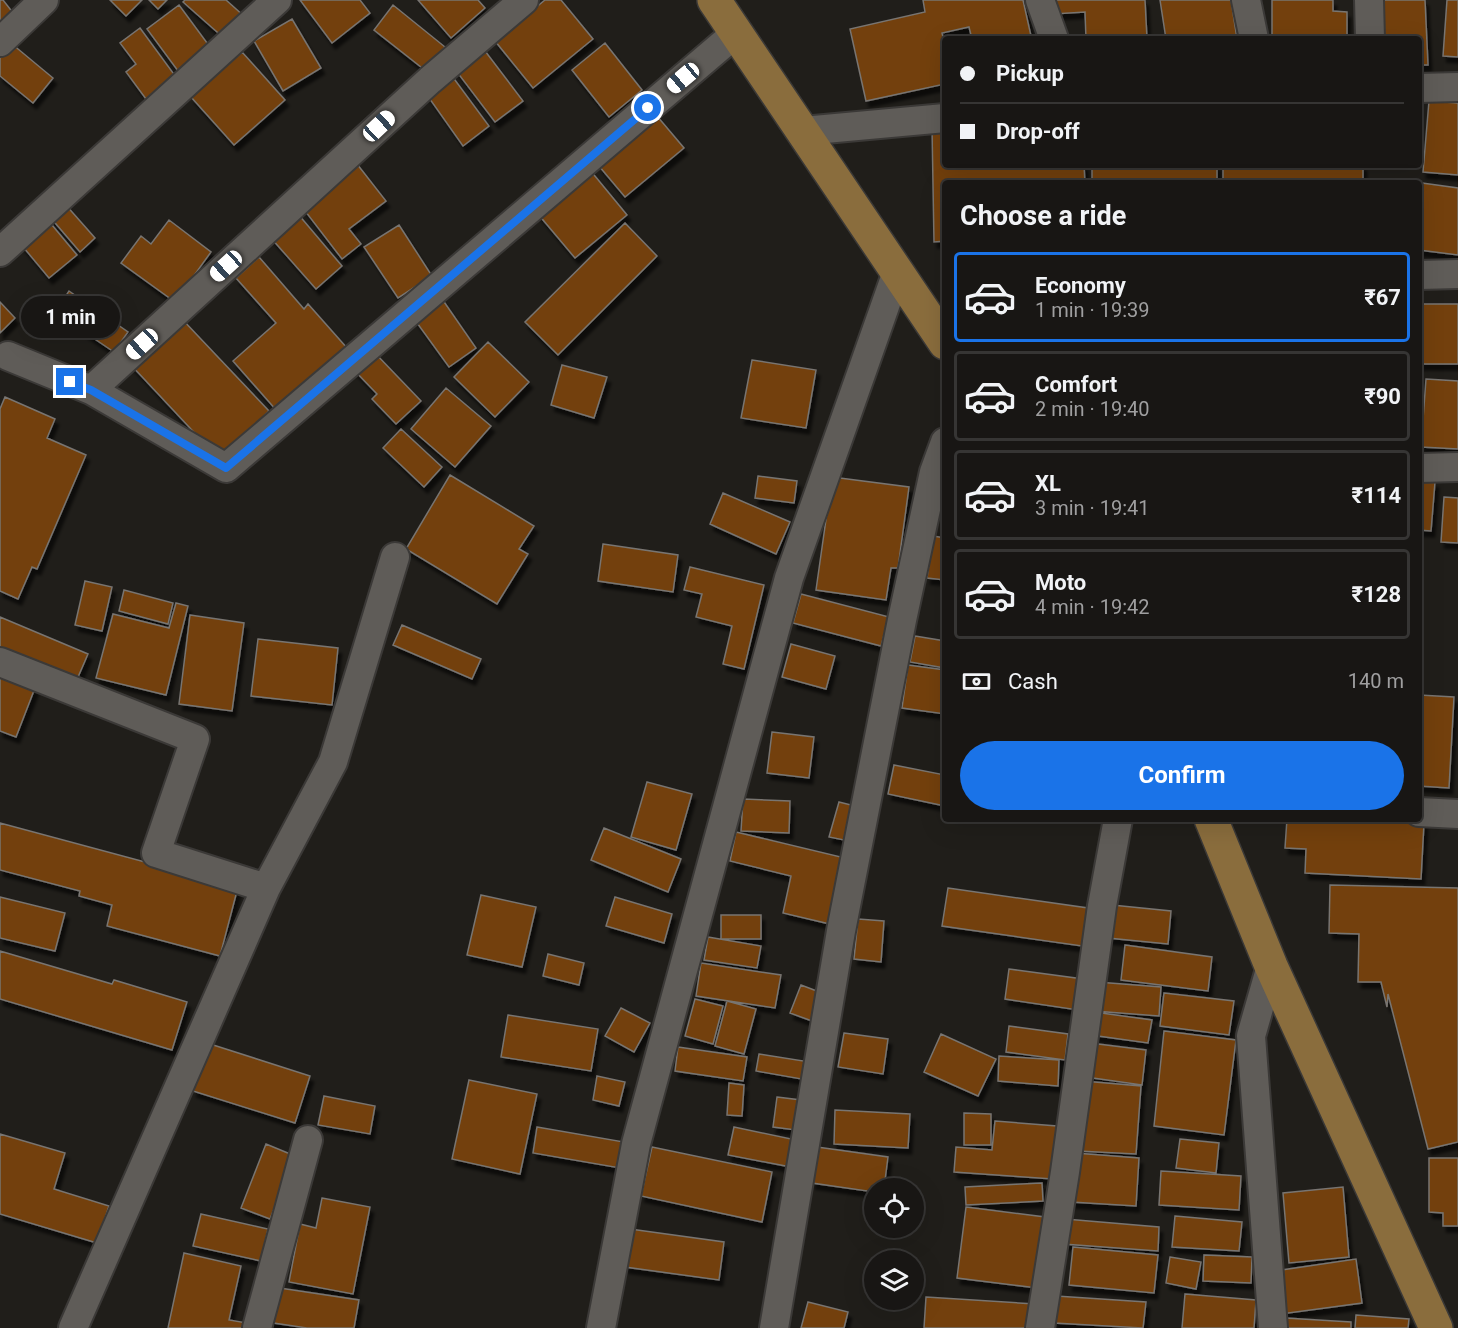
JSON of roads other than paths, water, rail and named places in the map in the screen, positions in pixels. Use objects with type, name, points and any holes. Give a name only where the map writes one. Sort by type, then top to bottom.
[{"type":"main road","points":[[714,0],[897,272],[936,314],[942,333]]},
{"type":"main road","points":[[1212,822],[1272,966],[1436,1328]]},
{"type":"street","points":[[0,42],[44,0]]},
{"type":"street","points":[[0,252],[277,0]]},
{"type":"street","points":[[91,390],[430,80],[524,0]]},
{"type":"street","points":[[1040,0],[1053,36]]},
{"type":"street","points":[[1246,0],[1253,36]]},
{"type":"street","points":[[1369,0],[1370,36]]},
{"type":"street","points":[[3,361],[91,390],[226,468],[736,33]]},
{"type":"street","points":[[1422,88],[1458,87]]},
{"type":"street","points":[[803,131],[942,118]]},
{"type":"street","points":[[601,1328],[636,1144],[789,578],[897,272]]},
{"type":"street","points":[[1422,275],[1458,274]]},
{"type":"street","points":[[774,1328],[841,931],[904,608],[934,472],[942,450]]},
{"type":"street","points":[[1422,468],[1458,467]]},
{"type":"street","points":[[74,1328],[266,888],[333,762],[395,557]]},
{"type":"street","points":[[0,662],[195,739],[156,853],[266,888]]},
{"type":"street","points":[[1422,812],[1458,814]]},
{"type":"street","points":[[1040,1328],[1065,1172],[1102,906],[1117,822]]},
{"type":"street","points":[[1272,966],[1251,1036],[1273,1328]]},
{"type":"street","points":[[257,1328],[308,1140]]}]
